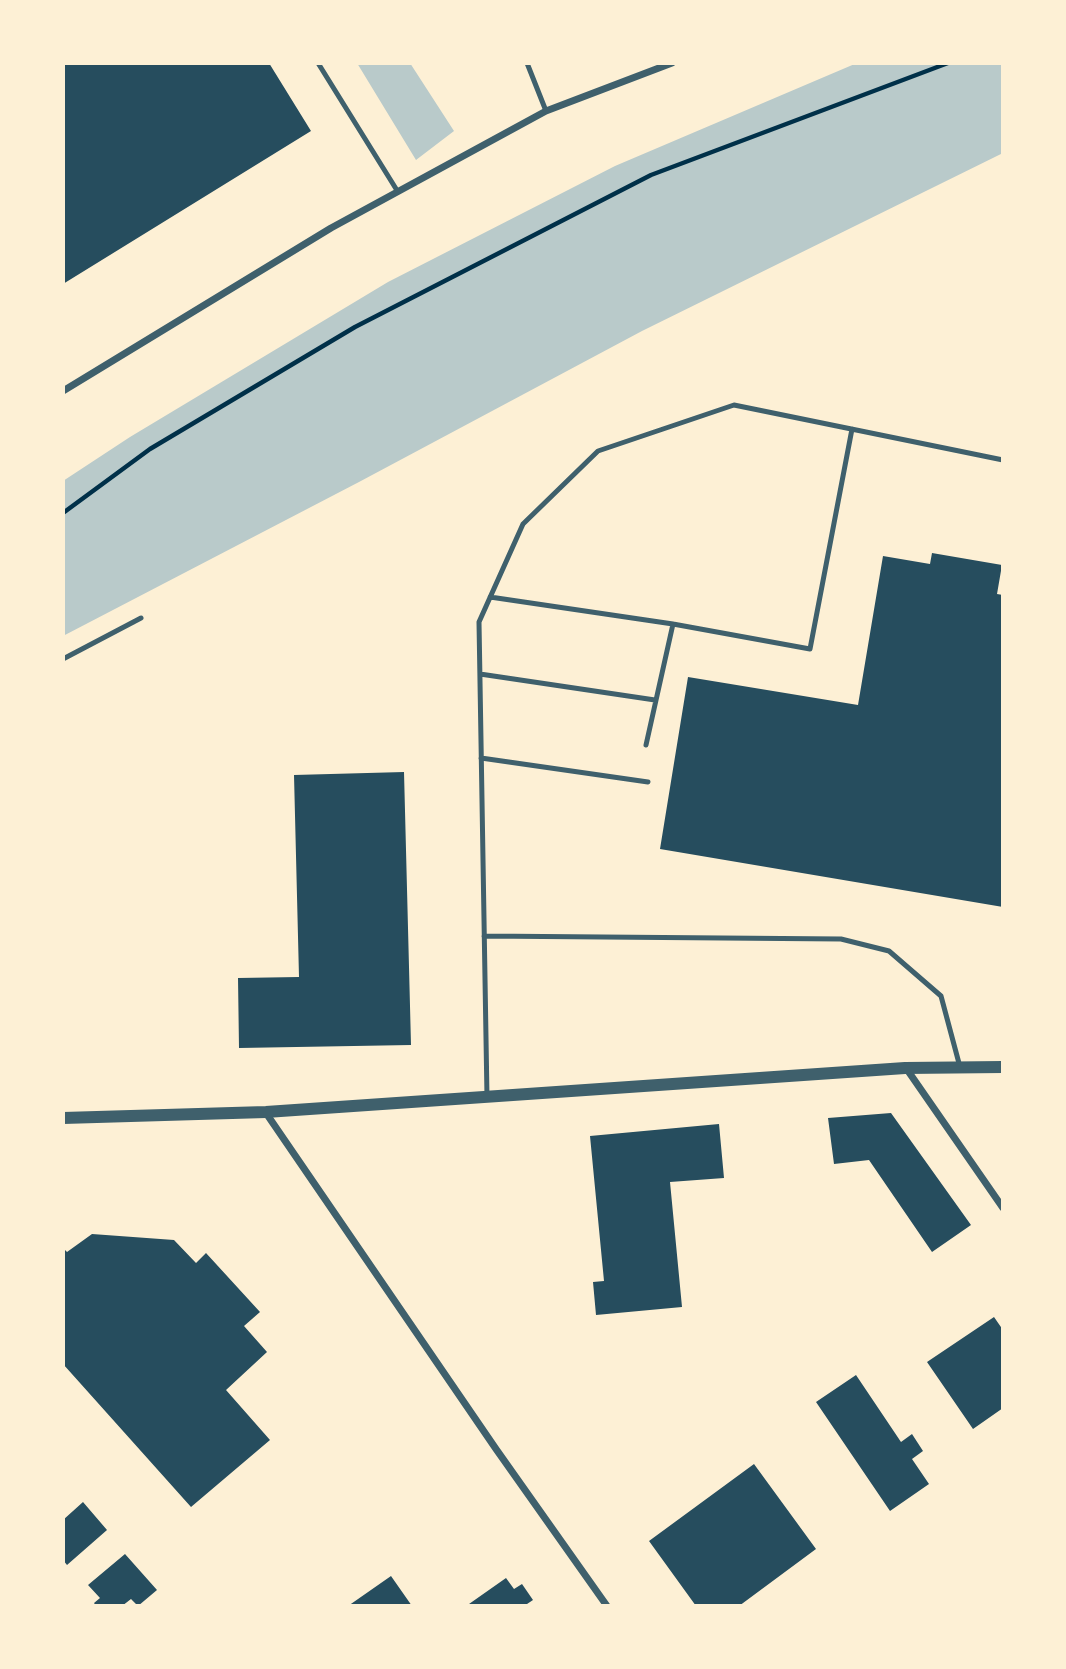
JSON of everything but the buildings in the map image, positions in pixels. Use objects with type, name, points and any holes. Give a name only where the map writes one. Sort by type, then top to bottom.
[{"type":"street","points":[[63,391],[331,228],[546,111],[672,63]]},
{"type":"street","points":[[63,1118],[266,1112],[905,1068],[1003,1067]]},
{"type":"street","points":[[905,1068],[1003,1208]]},
{"type":"street","points":[[266,1112],[496,1449],[607,1606]]},
{"type":"lane","points":[[318,63],[398,192]]},
{"type":"lane","points":[[527,63],[546,111]]},
{"type":"lane","points":[[487,1097],[479,622],[523,524],[598,451],[734,405],[1003,460]]},
{"type":"lane","points":[[490,597],[673,624],[810,649],[852,429]]},
{"type":"lane","points":[[63,659],[141,618]]},
{"type":"lane","points":[[646,745],[673,624]]},
{"type":"lane","points":[[480,674],[655,701]]},
{"type":"lane","points":[[481,758],[648,782]]},
{"type":"lane","points":[[484,936],[841,939],[889,951],[941,996],[960,1067]]},
{"type":"path","points":[[63,513],[150,449],[355,327],[638,181],[948,63]]},
{"type":"shaded area","points":[[357,63],[410,63],[454,131],[416,160]]},
{"type":"shaded area","points":[[857,63],[1003,63],[1003,153],[642,331],[63,636],[63,481],[130,437],[388,282],[615,166]]}]
